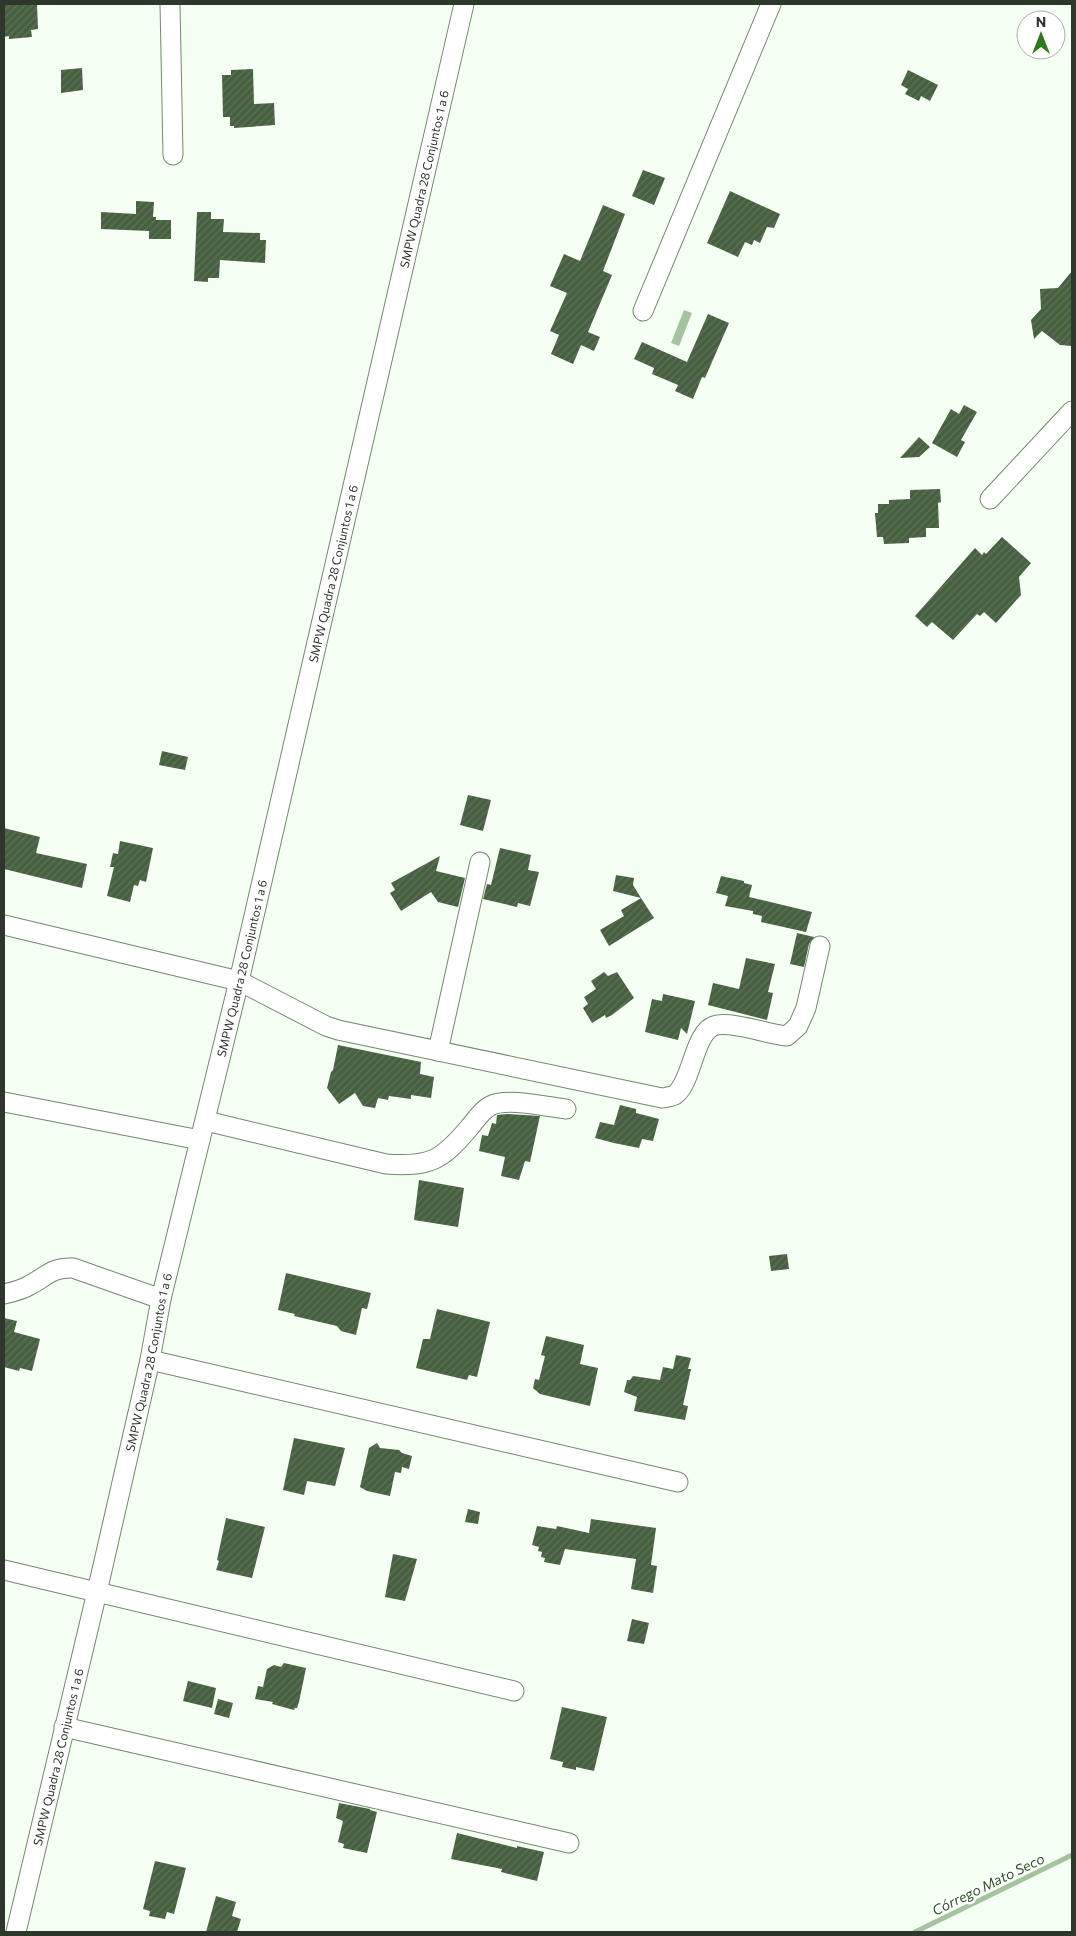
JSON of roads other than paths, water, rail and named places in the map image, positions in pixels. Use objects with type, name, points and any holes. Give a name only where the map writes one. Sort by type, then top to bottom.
[{"type":"street","points":[[170,4],[173,155]]},
{"type":"street","name":"SMPW Quadra 28 Conjuntos 1 a 6","points":[[16,1932],[97,1592],[150,1360],[161,1299],[239,981],[464,4]]},
{"type":"street","points":[[643,311],[771,4]]},
{"type":"street","points":[[990,499],[1072,411]]},
{"type":"street","points":[[438,1051],[480,862]]},
{"type":"street","points":[[4,925],[239,981],[326,1026],[662,1098],[676,1095],[684,1084],[699,1046],[707,1031],[713,1026],[729,1026],[771,1035],[787,1036],[798,1026],[806,1008],[820,946]]},
{"type":"street","points":[[4,1102],[200,1140]]},
{"type":"street","points":[[206,1121],[386,1164],[410,1166],[420,1165],[438,1158],[453,1146],[490,1106],[504,1103],[566,1109]]},
{"type":"street","points":[[4,1294],[29,1286],[53,1270],[73,1268],[161,1299]]},
{"type":"street","points":[[150,1360],[678,1482]]},
{"type":"street","points":[[4,1570],[514,1691]]},
{"type":"street","points":[[64,1727],[569,1843]]},
{"type":"waterway","name":"Córrego Mato Seco","points":[[915,1932],[1072,1855]]}]
